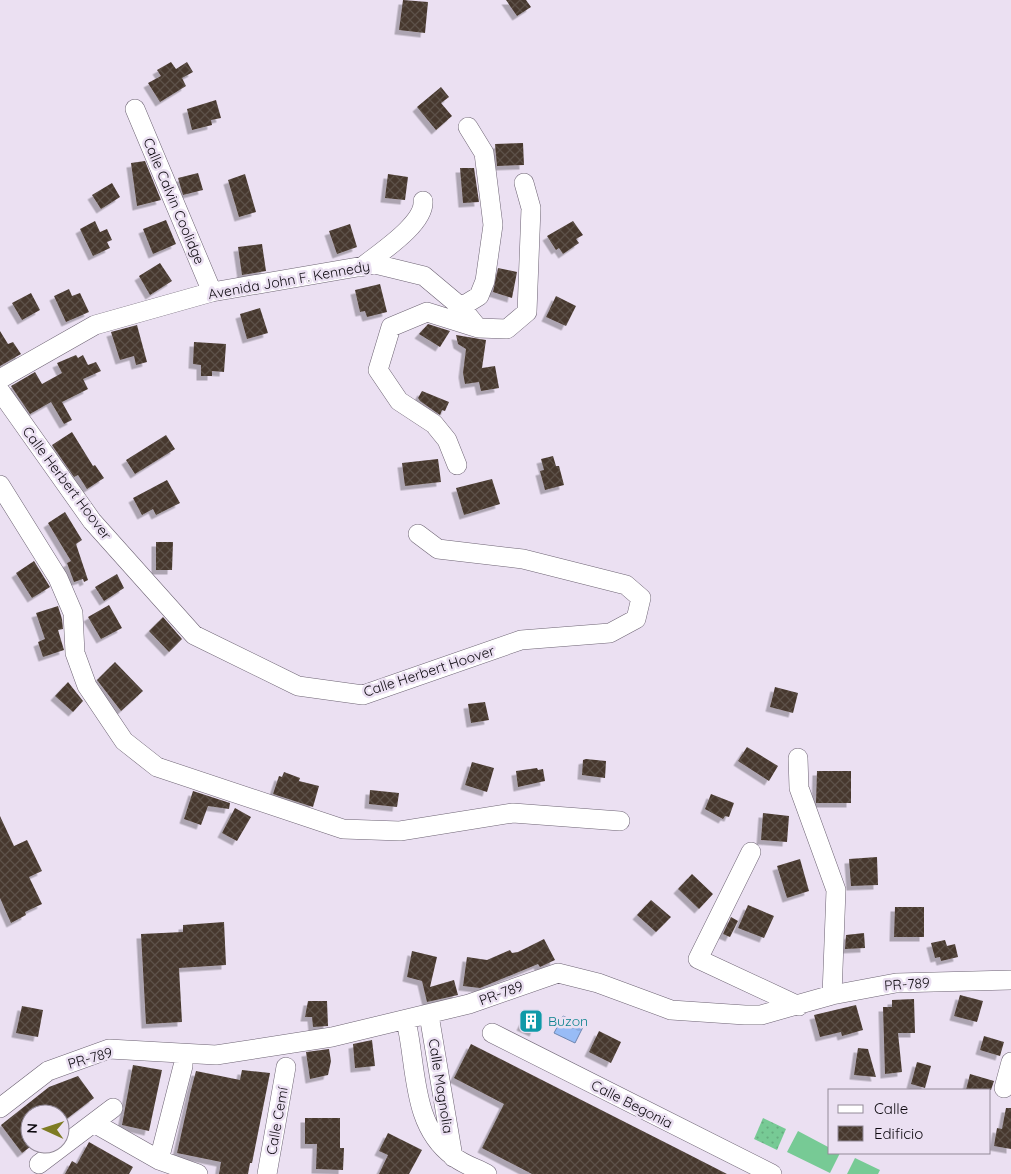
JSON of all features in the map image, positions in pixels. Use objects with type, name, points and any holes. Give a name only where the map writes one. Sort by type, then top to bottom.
[{"type":"street","name":"Calle Calvin Coolidge","points":[[136,109],[212,292]]},
{"type":"street","points":[[461,307],[479,296],[485,280],[493,224],[484,152],[468,127]]},
{"type":"street","points":[[457,465],[448,440],[434,424],[399,401],[378,370],[391,327],[427,312],[478,328],[507,329],[527,312],[531,208],[524,183]]},
{"type":"street","points":[[362,267],[414,224],[424,208],[423,201]]},
{"type":"street","name":"Avenida John F. Kennedy","points":[[0,379],[95,325],[212,292],[375,264],[424,276],[461,307],[478,328]]},
{"type":"street","name":"Calle Herbert Hoover","points":[[0,391],[92,521],[194,635],[298,686],[362,695],[520,640],[610,633],[636,619],[641,598],[626,585],[523,559],[438,549],[418,534]]},
{"type":"street","points":[[0,485],[58,578],[73,613],[75,653],[87,686],[124,741],[157,767],[343,829],[400,830],[512,813],[620,821]]},
{"type":"street","points":[[798,758],[799,788],[836,890],[832,994]]},
{"type":"street","points":[[751,852],[698,959],[800,1006]]},
{"type":"street","name":"PR-789","points":[[0,1108],[48,1071],[109,1049],[216,1054],[332,1037],[406,1021],[469,1004],[558,973],[598,983],[671,1010],[711,1014],[761,1015],[800,1006],[832,994],[896,982],[1011,980]]},
{"type":"street","name":"Calle Magnolia","points":[[429,1015],[453,1156]]},
{"type":"street","name":"Calle Magnolia","points":[[406,1021],[425,1120],[433,1136],[453,1156],[487,1174]]},
{"type":"street","name":"Calle Begonia","points":[[492,1033],[743,1167],[772,1174]]},
{"type":"street","points":[[1004,1088],[1011,1062]]},
{"type":"street","points":[[159,1160],[183,1066]]},
{"type":"street","name":"Calle Cemí","points":[[267,1174],[286,1067]]},
{"type":"street","points":[[38,1164],[113,1108]]},
{"type":"street","points":[[94,1123],[159,1160],[198,1174]]},
{"type":"green space","points":[[763,1118],[786,1129],[777,1150],[754,1139]]},
{"type":"green space","points":[[798,1131],[828,1147],[828,1154],[840,1154],[830,1173],[787,1152]]},
{"type":"green space","points":[[855,1158],[880,1170],[878,1174],[847,1174]]},
{"type":"water","points":[[563,1016],[584,1025],[575,1043],[554,1033]]},
{"type":"building","points":[[403,0],[428,2],[425,33],[399,30]]},
{"type":"building","points":[[506,0],[526,0],[531,7],[517,16]]},
{"type":"building","points":[[171,62],[176,69],[187,62],[193,72],[182,78],[186,86],[160,102],[148,83],[161,76],[157,70]]},
{"type":"building","points":[[441,87],[449,97],[441,103],[452,116],[436,130],[417,107]]},
{"type":"building","points":[[216,100],[221,118],[211,120],[212,125],[192,130],[187,109]]},
{"type":"building","points":[[523,143],[524,165],[497,166],[495,144]]},
{"type":"building","points":[[145,161],[161,200],[137,206],[131,163]]},
{"type":"building","points":[[460,168],[474,168],[479,202],[463,203]]},
{"type":"building","points":[[198,173],[203,190],[183,195],[178,178]]},
{"type":"building","points":[[245,174],[256,212],[239,217],[228,180]]},
{"type":"building","points":[[388,174],[408,177],[405,200],[385,198]]},
{"type":"building","points":[[112,183],[120,197],[101,209],[92,195]]},
{"type":"building","points":[[166,220],[176,244],[153,254],[143,229]]},
{"type":"building","points":[[95,221],[100,232],[107,229],[112,240],[107,242],[110,248],[93,256],[80,229]]},
{"type":"building","points":[[573,221],[583,235],[576,239],[579,243],[563,254],[559,248],[556,250],[547,236]]},
{"type":"building","points":[[350,224],[357,247],[337,254],[329,231]]},
{"type":"building","points":[[262,244],[266,271],[242,275],[238,247]]},
{"type":"building","points":[[160,263],[172,281],[150,295],[139,276]]},
{"type":"building","points":[[498,268],[517,272],[512,298],[493,292]]},
{"type":"building","points":[[380,284],[387,312],[367,317],[365,311],[360,312],[355,290]]},
{"type":"building","points":[[69,289],[72,296],[80,293],[89,312],[66,322],[54,296]]},
{"type":"building","points":[[31,293],[40,310],[22,320],[12,303]]},
{"type":"building","points":[[556,296],[576,306],[566,326],[546,317]]},
{"type":"building","points":[[260,308],[268,333],[247,339],[240,314]]},
{"type":"building","points":[[428,324],[450,331],[440,347],[419,334]]},
{"type":"building","points":[[137,325],[147,362],[136,365],[134,356],[120,360],[111,332]]},
{"type":"building","points":[[0,331],[8,344],[13,342],[21,354],[0,366]]},
{"type":"building","points":[[456,335],[486,340],[482,368],[495,366],[499,388],[481,391],[479,382],[465,384],[463,373],[466,349],[458,344]]},
{"type":"building","points":[[194,342],[226,344],[224,372],[212,371],[212,376],[201,376],[201,365],[193,364]]},
{"type":"building","points":[[76,355],[78,358],[83,355],[88,365],[96,362],[101,371],[83,379],[88,389],[62,402],[72,420],[64,424],[51,402],[30,414],[11,386],[35,372],[42,384],[62,373],[57,363]]},
{"type":"building","points":[[422,391],[449,402],[445,411],[442,410],[440,415],[420,401],[418,398]]},
{"type":"building","points":[[72,432],[93,466],[95,465],[104,478],[87,489],[78,475],[74,477],[52,445]]},
{"type":"building","points":[[166,435],[175,449],[135,474],[126,460]]},
{"type":"building","points":[[553,456],[556,466],[559,466],[564,485],[545,490],[540,471],[544,470],[541,459]]},
{"type":"building","points":[[438,459],[441,482],[405,486],[402,463]]},
{"type":"building","points":[[492,479],[500,504],[464,515],[456,488]]},
{"type":"building","points":[[167,480],[180,503],[156,515],[153,509],[142,515],[133,498]]},
{"type":"building","points":[[65,512],[82,540],[76,544],[88,580],[84,582],[83,579],[74,582],[67,563],[71,561],[48,523]]},
{"type":"building","points":[[156,542],[173,542],[172,570],[156,570]]},
{"type":"building","points":[[34,561],[50,587],[32,598],[16,573]]},
{"type":"building","points":[[117,574],[124,588],[104,601],[95,587]]},
{"type":"building","points":[[109,605],[122,628],[101,639],[88,617]]},
{"type":"building","points":[[58,606],[63,629],[58,630],[64,650],[43,657],[38,642],[45,639],[36,613]]},
{"type":"building","points":[[163,617],[182,639],[169,652],[149,631]]},
{"type":"building","points":[[115,662],[143,691],[121,711],[97,680]]},
{"type":"building","points":[[68,682],[83,701],[73,712],[55,696]]},
{"type":"building","points":[[775,687],[798,693],[793,713],[770,707]]},
{"type":"building","points":[[485,702],[489,720],[471,723],[468,704]]},
{"type":"building","points":[[747,747],[778,766],[769,781],[738,761]]},
{"type":"building","points":[[583,760],[606,761],[605,778],[582,775]]},
{"type":"building","points":[[472,762],[494,768],[487,792],[465,785]]},
{"type":"building","points":[[537,768],[538,770],[543,769],[545,781],[518,787],[516,771]]},
{"type":"building","points":[[817,771],[851,771],[851,803],[816,803]]},
{"type":"building","points":[[284,772],[300,778],[299,781],[319,786],[313,807],[273,794],[279,776],[282,777]]},
{"type":"building","points":[[370,790],[399,793],[397,807],[369,804]]},
{"type":"building","points":[[193,791],[230,803],[229,809],[208,806],[201,825],[184,819]]},
{"type":"building","points":[[711,794],[734,803],[729,817],[725,816],[723,819],[705,809]]},
{"type":"building","points":[[235,808],[251,817],[237,841],[222,833]]},
{"type":"building","points":[[763,813],[789,816],[787,842],[761,840]]},
{"type":"building","points":[[0,816],[14,846],[27,840],[42,871],[29,877],[42,904],[25,912],[26,915],[11,923],[0,898]]},
{"type":"building","points":[[877,857],[878,885],[851,886],[849,859]]},
{"type":"building","points":[[800,859],[809,891],[787,898],[777,866]]},
{"type":"building","points":[[692,874],[713,894],[699,909],[678,889]]},
{"type":"building","points":[[651,900],[671,917],[656,932],[637,915]]},
{"type":"building","points":[[748,905],[774,916],[764,938],[738,928]]},
{"type":"building","points":[[895,907],[924,907],[924,937],[894,937]]},
{"type":"building","points":[[731,917],[738,921],[730,937],[723,934]]},
{"type":"building","points":[[224,922],[226,965],[179,968],[182,1022],[146,1024],[141,934],[183,932],[183,925]]},
{"type":"building","points":[[864,933],[865,948],[845,949],[846,935]]},
{"type":"building","points":[[544,939],[555,960],[540,967],[538,964],[480,988],[463,986],[467,957],[487,960],[510,950],[512,953],[518,952]]},
{"type":"building","points":[[945,940],[947,946],[955,944],[958,957],[941,961],[940,957],[935,958],[931,943]]},
{"type":"building","points":[[412,951],[437,957],[430,987],[454,980],[458,995],[427,1002],[422,981],[407,977]]},
{"type":"building","points":[[960,995],[983,1001],[977,1022],[954,1016]]},
{"type":"building","points":[[914,999],[915,1033],[898,1033],[902,1072],[885,1074],[883,1007],[892,1007],[892,1000]]},
{"type":"building","points":[[308,1001],[327,1001],[328,1026],[313,1027],[312,1017],[305,1017]]},
{"type":"building","points":[[856,1005],[863,1030],[842,1036],[841,1032],[820,1037],[814,1015]]},
{"type":"building","points":[[22,1006],[43,1010],[38,1037],[16,1033]]},
{"type":"building","name":"Buzon","points":[[529,1010],[541,1015],[534,1032],[521,1026]]},
{"type":"building","points":[[599,1031],[621,1042],[611,1063],[589,1052]]},
{"type":"building","points":[[984,1036],[1004,1042],[1000,1056],[980,1050]]},
{"type":"building","points":[[372,1040],[375,1066],[355,1068],[353,1044]]},
{"type":"building","points":[[471,1044],[727,1174],[532,1174],[482,1148],[504,1104],[454,1078]]},
{"type":"building","points":[[858,1048],[868,1049],[876,1077],[854,1075]]},
{"type":"building","points":[[329,1049],[331,1061],[328,1075],[310,1079],[306,1052]]},
{"type":"building","points":[[917,1062],[931,1066],[925,1088],[911,1084]]},
{"type":"building","points":[[133,1065],[162,1070],[149,1131],[122,1125]]},
{"type":"building","points":[[242,1070],[270,1073],[252,1163],[250,1163],[248,1174],[219,1174],[221,1162],[177,1153],[196,1071],[240,1080]]},
{"type":"building","points":[[970,1074],[994,1081],[991,1090],[966,1089]]},
{"type":"building","points":[[78,1076],[94,1098],[70,1116],[70,1104],[28,1104],[49,1087]]},
{"type":"building","points":[[1006,1108],[1011,1108],[1011,1149],[994,1146],[997,1128],[1002,1129]]},
{"type":"building","points":[[20,1110],[20,1150],[1,1125]]},
{"type":"building","points":[[305,1118],[340,1118],[340,1148],[344,1148],[343,1170],[316,1169],[317,1144],[305,1144]]},
{"type":"building","points":[[388,1133],[422,1150],[409,1174],[379,1174],[388,1155],[379,1151]]},
{"type":"building","points":[[89,1142],[133,1167],[129,1174],[65,1174],[72,1161],[77,1164]]},
{"type":"place","name":"Buzon","points":[[531,1021]]}]
